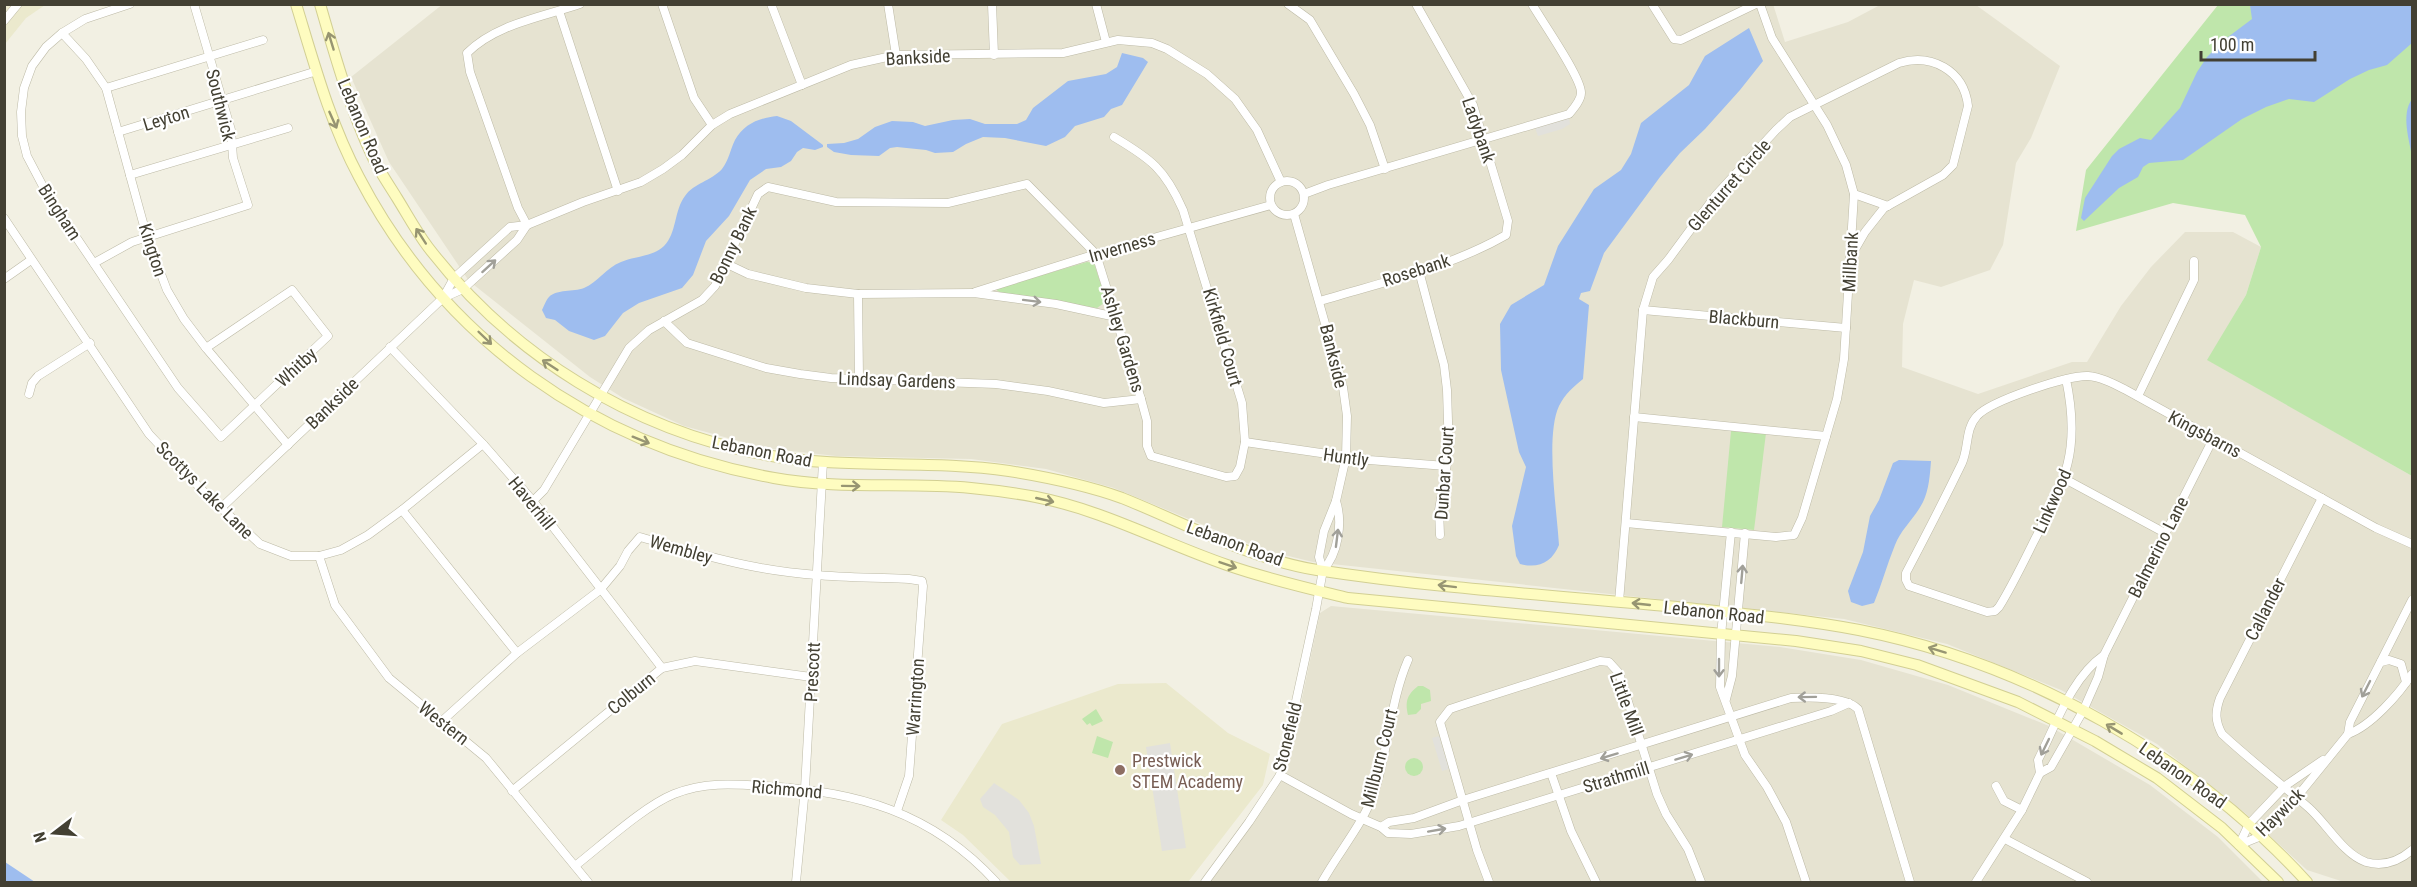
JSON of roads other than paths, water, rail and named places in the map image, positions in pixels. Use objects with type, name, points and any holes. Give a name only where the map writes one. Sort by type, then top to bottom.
[{"type":"main road","name":"Lebanon Road","points":[[296,4],[328,109],[359,177],[397,240],[442,298],[500,353],[546,387],[589,414],[636,438],[702,463],[776,479],[822,484],[970,488],[1036,498],[1087,510],[1225,565],[1279,582],[1348,598],[1796,641],[1861,651],[1917,664],[2018,702],[2157,778],[2222,828],[2278,882]]},
{"type":"main road","name":"Lebanon Road","points":[[320,4],[346,91],[375,161],[424,241],[463,289],[490,316],[541,359],[600,396],[644,418],[700,439],[768,456],[823,462],[949,465],[1007,471],[1055,480],[1114,495],[1256,553],[1323,570],[1450,587],[1724,612],[1825,624],[1911,643],[2007,675],[2083,711],[2173,765],[2249,824],[2307,882]]},
{"type":"street","points":[[4,21],[18,4]]},
{"type":"street","name":"Bingham","points":[[130,4],[85,19],[62,33],[46,47],[32,66],[24,88],[21,112],[22,136],[34,172],[94,263],[178,388],[221,436]]},
{"type":"street","name":"Southwick","points":[[147,237],[248,205],[233,158],[222,101],[194,4]]},
{"type":"street","points":[[527,225],[518,208],[470,72],[467,54],[476,44],[509,27],[580,4]]},
{"type":"street","points":[[662,4],[694,98],[712,125]]},
{"type":"street","points":[[771,4],[802,86]]},
{"type":"street","points":[[888,4],[896,55]]},
{"type":"street","points":[[992,4],[994,54]]},
{"type":"street","points":[[1096,4],[1106,42]]},
{"type":"street","points":[[1288,4],[1305,15],[1313,25],[1354,94],[1370,126],[1385,169]]},
{"type":"street","name":"Ladybank","points":[[1416,4],[1473,105],[1508,221],[1508,230]]},
{"type":"street","points":[[1304,194],[1569,114],[1581,93],[1576,77],[1532,4]]},
{"type":"street","points":[[1652,4],[1668,32],[1674,39],[1681,40],[1758,4]]},
{"type":"street","name":"Millbank","points":[[1745,533],[1787,537],[1794,535],[1802,518],[1826,436],[1844,359],[1854,194],[1846,165],[1815,104],[1772,38],[1758,4]]},
{"type":"street","points":[[559,11],[618,191]]},
{"type":"street","name":"Kington","points":[[62,33],[86,59],[105,88],[147,237],[166,290],[206,348],[288,445]]},
{"type":"street","name":"Bankside","points":[[221,508],[442,298],[454,278],[510,227],[527,225],[641,182],[663,169],[712,125],[730,114],[851,65],[896,55],[1063,53],[1106,42],[1129,39],[1152,43],[1167,49],[1216,82],[1235,99],[1254,125],[1281,182]]},
{"type":"street","points":[[105,88],[263,40]]},
{"type":"street","name":"Glenturret Circle","points":[[1619,602],[1643,310],[1645,296],[1653,277],[1711,200],[1790,117],[1899,63],[1914,58],[1943,66],[1959,80],[1967,97],[1968,106],[1953,165],[1943,175],[1888,206],[1865,232],[1850,258]]},
{"type":"street","name":"Leyton","points":[[118,132],[317,71]]},
{"type":"street","points":[[130,175],[288,128]]},
{"type":"street","name":"Kirkfield Court","points":[[1114,136],[1149,158],[1160,168],[1177,195],[1190,228],[1238,387],[1246,432],[1240,467],[1235,476],[1226,477],[1157,458],[1151,456],[1148,451]]},
{"type":"street","points":[[1281,182],[1295,183],[1304,194],[1302,206],[1294,214],[1281,214],[1271,205],[1271,191],[1281,182]]},
{"type":"street","name":"Ashley Gardens","points":[[1027,184],[1096,254],[1147,421],[1148,451]]},
{"type":"street","name":"Bonny Bank","points":[[532,501],[544,490],[629,348],[642,335],[702,300],[715,286],[758,194],[768,187],[836,202],[948,203],[1027,184]]},
{"type":"street","points":[[1854,194],[1888,206]]},
{"type":"street","name":"Inverness","points":[[974,293],[1096,254],[1271,205]]},
{"type":"street","name":"Bankside","points":[[1294,214],[1343,387],[1347,416],[1346,457],[1336,501],[1320,548],[1319,557],[1323,570],[1331,562],[1335,550],[1339,510],[1336,501]]},
{"type":"street","name":"Scottys Lake Lane","points":[[4,218],[149,434],[221,508],[260,544],[291,556],[319,556],[341,550],[368,535],[402,510],[483,444]]},
{"type":"street","name":"Bankside","points":[[442,298],[463,289],[517,240],[527,225]]},
{"type":"street","name":"Rosebank","points":[[1320,301],[1419,271],[1498,240],[1506,235],[1508,230]]},
{"type":"street","points":[[94,263],[147,237]]},
{"type":"street","points":[[4,279],[31,260]]},
{"type":"street","points":[[2138,396],[2194,280],[2194,261]]},
{"type":"street","name":"Inverness","points":[[727,264],[748,274],[806,288],[858,294],[974,293],[1056,304],[1116,317]]},
{"type":"street","name":"Dunbar Court","points":[[1419,271],[1444,365],[1449,422],[1449,452],[1439,510],[1440,535]]},
{"type":"street","name":"Whitby","points":[[206,348],[292,290],[328,336],[221,436]]},
{"type":"street","points":[[858,294],[859,378]]},
{"type":"street","name":"Blackburn","points":[[1643,310],[1846,328]]},
{"type":"street","name":"Lindsay Gardens","points":[[664,321],[687,343],[766,368],[831,378],[996,384],[1048,391],[1104,403],[1141,399]]},
{"type":"street","points":[[29,394],[38,376],[90,343]]},
{"type":"street","name":"Haverhill","points":[[390,347],[483,444],[532,501],[662,668]]},
{"type":"street","name":"Kingsbarns","points":[[1993,612],[1912,587],[1906,581],[1906,573],[1962,462],[1971,425],[1978,415],[1989,406],[2079,376],[2094,376],[2138,396],[2392,537],[2412,544]]},
{"type":"street","name":"Linkwood","points":[[1993,612],[2001,604],[2065,479],[2073,436],[2072,412],[2066,379]]},
{"type":"street","points":[[1634,417],[1788,430],[1826,436]]},
{"type":"street","name":"Balmerino Lane","points":[[2104,655],[2091,664],[2067,703],[2038,760],[2040,773],[2051,767],[2083,711],[2098,677],[2104,655],[2213,439]]},
{"type":"street","name":"Huntly","points":[[1245,442],[1346,457],[1446,466]]},
{"type":"street","name":"Prescott","points":[[796,882],[806,788],[823,462]]},
{"type":"street","points":[[2065,479],[2165,533]]},
{"type":"street","name":"Callander","points":[[2285,786],[2222,734],[2216,723],[2216,710],[2322,498]]},
{"type":"street","points":[[402,510],[517,653]]},
{"type":"street","points":[[1626,524],[1745,533],[1732,676],[1726,699]]},
{"type":"street","points":[[1731,532],[1721,635],[1720,687],[1745,755],[1780,810],[1806,882]]},
{"type":"street","name":"Wembley","points":[[442,722],[517,653],[600,590],[620,566],[639,537],[758,568],[818,575],[922,581]]},
{"type":"street","name":"Western","points":[[319,556],[329,590],[344,620],[389,678],[486,758],[588,882]]},
{"type":"street","name":"Stonefield","points":[[1204,882],[1249,822],[1280,775],[1323,570]]},
{"type":"street","name":"Warrington","points":[[897,811],[909,776],[924,586],[922,581]]},
{"type":"street","name":"Haywick","points":[[2348,734],[2350,722],[2412,600]]},
{"type":"street","name":"Colburn","points":[[512,791],[662,668],[695,660],[811,677]]},
{"type":"street","name":"Millburn Court","points":[[1322,882],[1362,819],[1375,788],[1393,704],[1408,660]]},
{"type":"street","points":[[2380,662],[2388,660],[2401,664],[2406,682]]},
{"type":"street","name":"Little Mill","points":[[1463,800],[1440,722],[1450,710],[1600,661],[1609,662],[1619,673],[1661,804],[1688,849],[1701,882]]},
{"type":"street","name":"Haywick","points":[[2239,845],[2260,836],[2297,798],[2348,734],[2358,730],[2386,705],[2412,674]]},
{"type":"street","name":"Strathmill","points":[[1381,827],[1389,822],[1414,818],[1463,800],[1791,698],[1815,697],[1849,703]]},
{"type":"street","points":[[1849,703],[1858,709],[1910,882]]},
{"type":"street","name":"Strathmill","points":[[1280,775],[1381,827],[1388,833],[1411,834],[1469,822],[1739,740],[1831,711],[1849,703]]},
{"type":"street","name":"Haywick","points":[[2239,845],[2249,824],[2285,786],[2332,753]]},
{"type":"street","points":[[1551,773],[1571,831],[1596,882]]},
{"type":"street","points":[[1976,882],[2005,839],[2040,773]]},
{"type":"street","name":"Richmond","points":[[575,866],[661,800],[689,789],[717,783],[806,788],[869,801],[897,811],[949,840],[996,882]]},
{"type":"street","points":[[1996,786],[2004,801],[2022,810]]},
{"type":"street","points":[[2285,786],[2350,851],[2363,861],[2378,865],[2393,862],[2412,850]]},
{"type":"street","points":[[1463,800],[1489,882]]},
{"type":"street","points":[[2271,801],[2283,813]]},
{"type":"street","points":[[2005,839],[2087,882]]},
{"type":"water","points":[[2250,5],[2412,5],[2412,43],[2387,65],[2350,79],[2314,102],[2289,99],[2266,107],[2242,119],[2183,160],[2149,163],[2143,167],[2138,177],[2119,188],[2084,221],[2081,218],[2085,198],[2112,156],[2119,149],[2140,138],[2151,140],[2180,108],[2197,72],[2207,57],[2224,40],[2252,19]]},
{"type":"water","points":[[1749,28],[1763,61],[1740,90],[1660,177],[1604,253],[1590,291],[1581,293],[1579,299],[1589,305],[1583,379],[1559,406],[1553,436],[1553,474],[1559,545],[1553,556],[1544,563],[1533,566],[1520,564],[1516,556],[1512,526],[1526,467],[1519,452],[1501,370],[1500,324],[1511,305],[1544,285],[1558,246],[1594,189],[1621,170],[1631,154],[1641,123],[1689,85],[1705,56]]},
{"type":"water","points":[[1122,53],[1143,58],[1148,62],[1122,105],[1111,109],[1104,117],[1075,126],[1065,137],[1046,146],[1005,138],[983,137],[953,152],[935,153],[897,147],[890,148],[879,156],[851,155],[834,152],[827,147],[827,144],[858,139],[875,127],[892,121],[913,122],[925,126],[970,119],[985,124],[1017,124],[1026,120],[1033,108],[1068,81],[1106,74],[1117,67]]},
{"type":"water","points":[[2412,99],[2412,156],[2406,119]]},
{"type":"water","points":[[777,116],[791,121],[823,147],[815,150],[803,148],[791,161],[781,167],[766,169],[750,180],[729,216],[706,241],[693,275],[682,288],[639,303],[623,313],[605,336],[594,340],[569,331],[555,320],[546,318],[542,310],[552,294],[584,288],[616,265],[654,252],[664,246],[671,235],[681,202],[689,192],[722,169],[739,134],[758,120]]},
{"type":"water","points":[[1899,460],[1931,461],[1927,492],[1920,508],[1898,539],[1874,603],[1862,606],[1851,602],[1848,591],[1863,552],[1870,516],[1879,500],[1893,463]]},
{"type":"water","points":[[5,862],[35,882],[5,882]]},
{"type":"place","name":"Prestwick STEM Academy","points":[[1120,770]]}]
